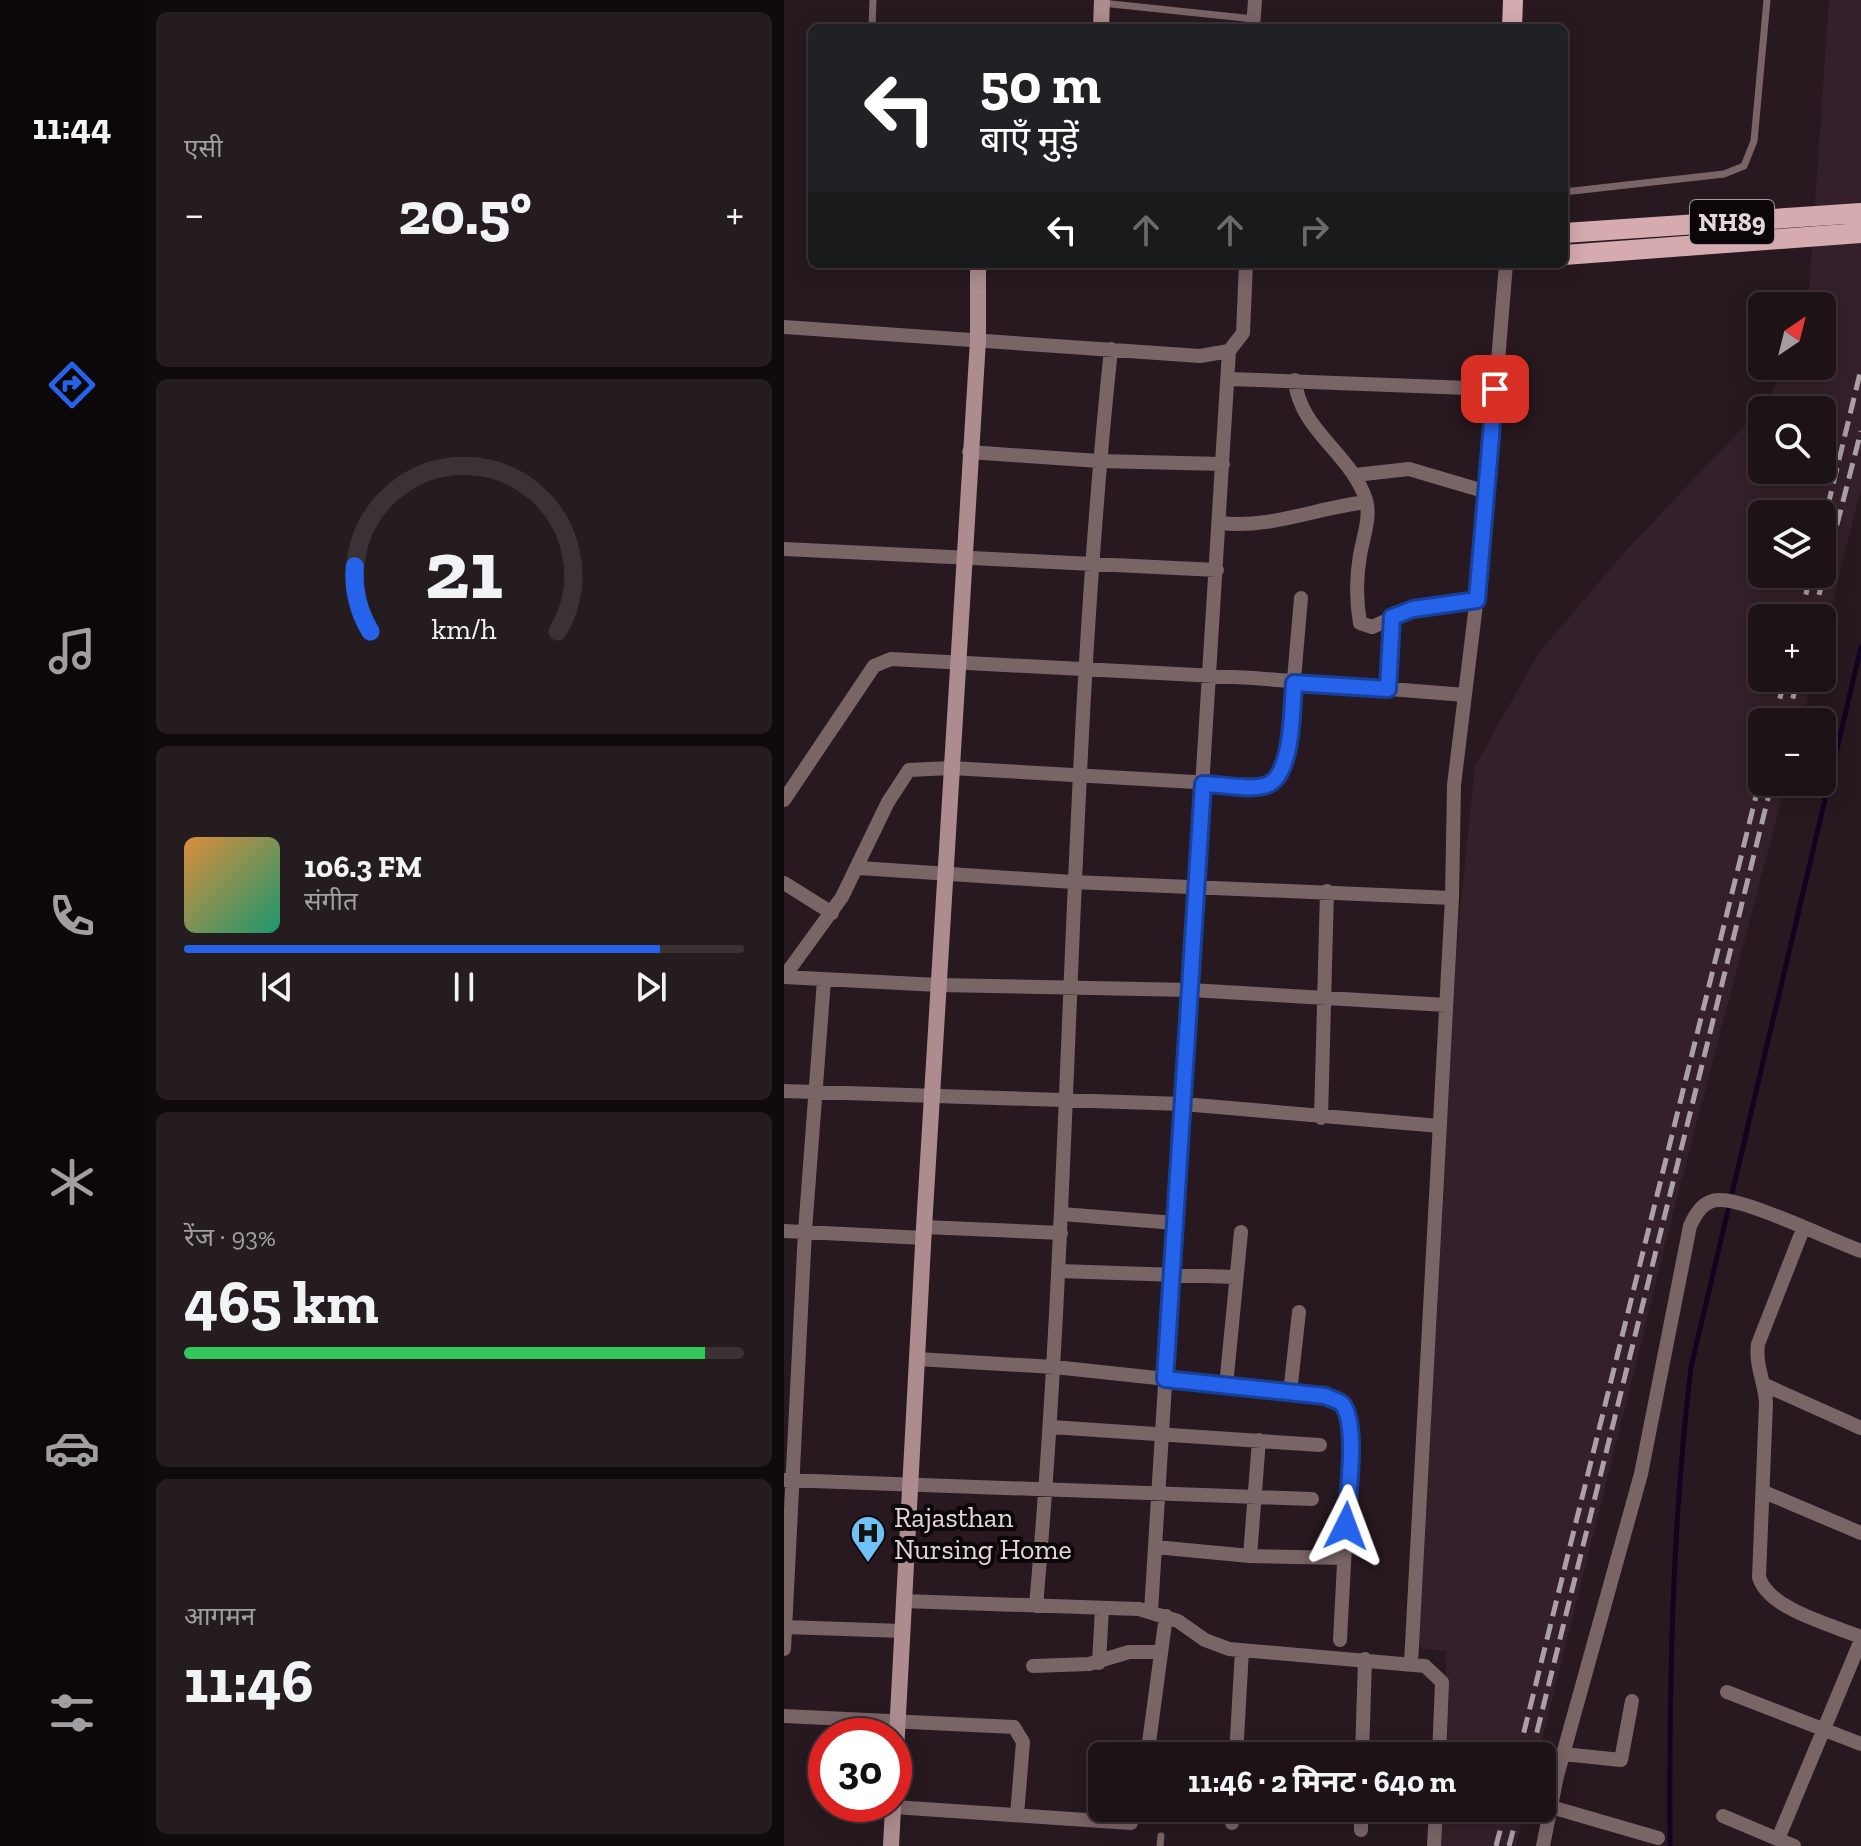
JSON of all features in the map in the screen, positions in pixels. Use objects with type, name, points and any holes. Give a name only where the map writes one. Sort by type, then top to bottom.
[{"type":"main road","points":[[1512,24],[1513,0]]},
{"type":"main road","name":"NH89","points":[[1568,233],[1861,213]]},
{"type":"main road","name":"NH89","points":[[1568,255],[1861,233]]},
{"type":"street","points":[[1254,24],[1255,0]]},
{"type":"street","points":[[1101,24],[1102,2]]},
{"type":"street","points":[[899,1718],[909,1485],[944,873],[978,340],[978,268]]},
{"type":"street","points":[[1149,1742],[1161,1652],[1155,1547],[1229,351],[1243,333],[1246,268]]},
{"type":"street","points":[[1411,1663],[1452,898],[1454,785],[1477,600],[1506,268]]},
{"type":"street","points":[[784,327],[1200,356],[1229,351]]},
{"type":"street","points":[[1036,1606],[1051,1427],[1079,776],[1099,461],[1111,349]]},
{"type":"street","points":[[1229,379],[1495,389]]},
{"type":"street","points":[[1295,380],[1297,401],[1303,414],[1355,475],[1366,502],[1357,580],[1360,623],[1372,627],[1413,609],[1477,600]]},
{"type":"street","points":[[969,452],[1099,461],[1223,464]]},
{"type":"street","points":[[1355,475],[1409,469],[1487,492]]},
{"type":"street","points":[[1220,523],[1268,524],[1327,506],[1366,502]]},
{"type":"street","points":[[784,549],[1217,570]]},
{"type":"street","points":[[784,977],[832,913],[859,868],[902,777],[920,767],[1203,784],[1265,786],[1275,780],[1282,771],[1288,749],[1301,598]]},
{"type":"street","points":[[1388,689],[1392,617]]},
{"type":"street","points":[[784,800],[874,666],[891,659],[1210,675],[1465,695]]},
{"type":"street","points":[[859,868],[1073,882],[1452,898]]},
{"type":"street","points":[[784,883],[832,913]]},
{"type":"street","points":[[1321,1118],[1327,891]]},
{"type":"street","points":[[784,977],[938,985],[1190,990],[1446,1005]]},
{"type":"street","points":[[784,1649],[791,1353],[805,1231],[824,980]]},
{"type":"street","points":[[784,1091],[1183,1104],[1440,1126]]},
{"type":"street","points":[[1556,1785],[1641,1474],[1690,1226],[1704,1205],[1720,1199],[1861,1251]]},
{"type":"street","points":[[1062,1214],[1175,1223]]},
{"type":"street","points":[[1778,1839],[1861,1639],[1783,1604],[1762,1587],[1759,1577],[1765,1385],[1756,1359],[1758,1344],[1803,1229]]},
{"type":"street","points":[[784,1231],[1061,1233]]},
{"type":"street","points":[[1226,1386],[1241,1232]]},
{"type":"street","points":[[1059,1271],[1236,1277]]},
{"type":"street","points":[[1290,1393],[1299,1312]]},
{"type":"street","points":[[917,1359],[1054,1367],[1290,1393],[1340,1402],[1347,1412],[1351,1430],[1340,1640]]},
{"type":"street","points":[[1765,1385],[1861,1428]]},
{"type":"street","points":[[1051,1427],[1320,1445]]},
{"type":"street","points":[[1250,1556],[1259,1440]]},
{"type":"street","points":[[788,1480],[1312,1499]]},
{"type":"street","points":[[1764,1492],[1861,1533]]},
{"type":"street","points":[[1155,1547],[1250,1556],[1344,1558]]},
{"type":"street","points":[[903,1601],[1158,1613],[1217,1646],[1411,1663],[1433,1670],[1442,1682],[1440,1742]]},
{"type":"street","points":[[1099,1663],[1102,1608]]},
{"type":"street","points":[[785,1627],[902,1631]]},
{"type":"street","points":[[1237,1742],[1242,1650]]},
{"type":"street","points":[[1033,1666],[1099,1663],[1129,1652],[1161,1652]]},
{"type":"street","points":[[1362,1742],[1365,1659]]},
{"type":"street","points":[[1727,1692],[1861,1744]]},
{"type":"street","points":[[1563,1754],[1621,1760],[1632,1701]]},
{"type":"street","points":[[784,1716],[861,1718]]},
{"type":"street","points":[[912,1720],[1014,1727],[1023,1742],[1017,1815]]},
{"type":"street","points":[[912,1808],[1131,1823]]},
{"type":"street","points":[[1556,1808],[1658,1838]]},
{"type":"street","points":[[1723,1816],[1794,1846]]},
{"type":"street","points":[[891,1846],[893,1822]]},
{"type":"street","points":[[1361,1822],[1361,1830]]},
{"type":"street","points":[[1434,1846],[1435,1822]]},
{"type":"street","points":[[1543,1846],[1548,1822]]},
{"type":"lane","points":[[872,24],[873,0]]},
{"type":"lane","points":[[1568,192],[1724,174],[1744,166],[1754,141],[1767,0]]},
{"type":"lane","points":[[1102,2],[1254,24]]},
{"type":"lane","points":[[1160,1846],[1161,1836]]},
{"type":"shaded area","points":[[1829,0],[1861,0],[1861,488],[1836,588],[1832,604],[1748,604],[1748,692],[1810,692],[1806,708],[1748,708],[1748,796],[1782,796],[1679,1190],[1541,1742],[1443,1742],[1446,1651],[1415,1648],[1458,930],[1475,766],[1538,654],[1622,555],[1748,422],[1748,484],[1836,484],[1836,396],[1768,396],[1778,380],[1836,380],[1836,292],[1809,292]]},
{"type":"shaded area","points":[[1441,1822],[1522,1822],[1516,1846],[1440,1846]]},
{"type":"waterway","points":[[1670,1846],[1673,1606],[1691,1367],[1861,647]]},
{"type":"railway","points":[[1829,500],[1861,369]]},
{"type":"railway","points":[[1817,604],[1861,431]]},
{"type":"railway","points":[[1804,604],[1808,588]]},
{"type":"railway","points":[[1778,708],[1782,692]]},
{"type":"railway","points":[[1790,708],[1794,692]]},
{"type":"railway","points":[[1521,1742],[1756,796]]},
{"type":"railway","points":[[1534,1742],[1769,796]]},
{"type":"railway","points":[[1496,1846],[1502,1822]]},
{"type":"railway","points":[[1509,1846],[1515,1822]]},
{"type":"place","name":"Rajasthan Nursing Home","points":[[868,1564]]},
{"type":"route","points":[[1346,1526],[1351,1430],[1347,1412],[1340,1402],[1325,1396],[1165,1379],[1203,784],[1265,786],[1275,780],[1282,771],[1288,749],[1294,683],[1388,689],[1392,617],[1413,609],[1477,600],[1495,389]]}]
